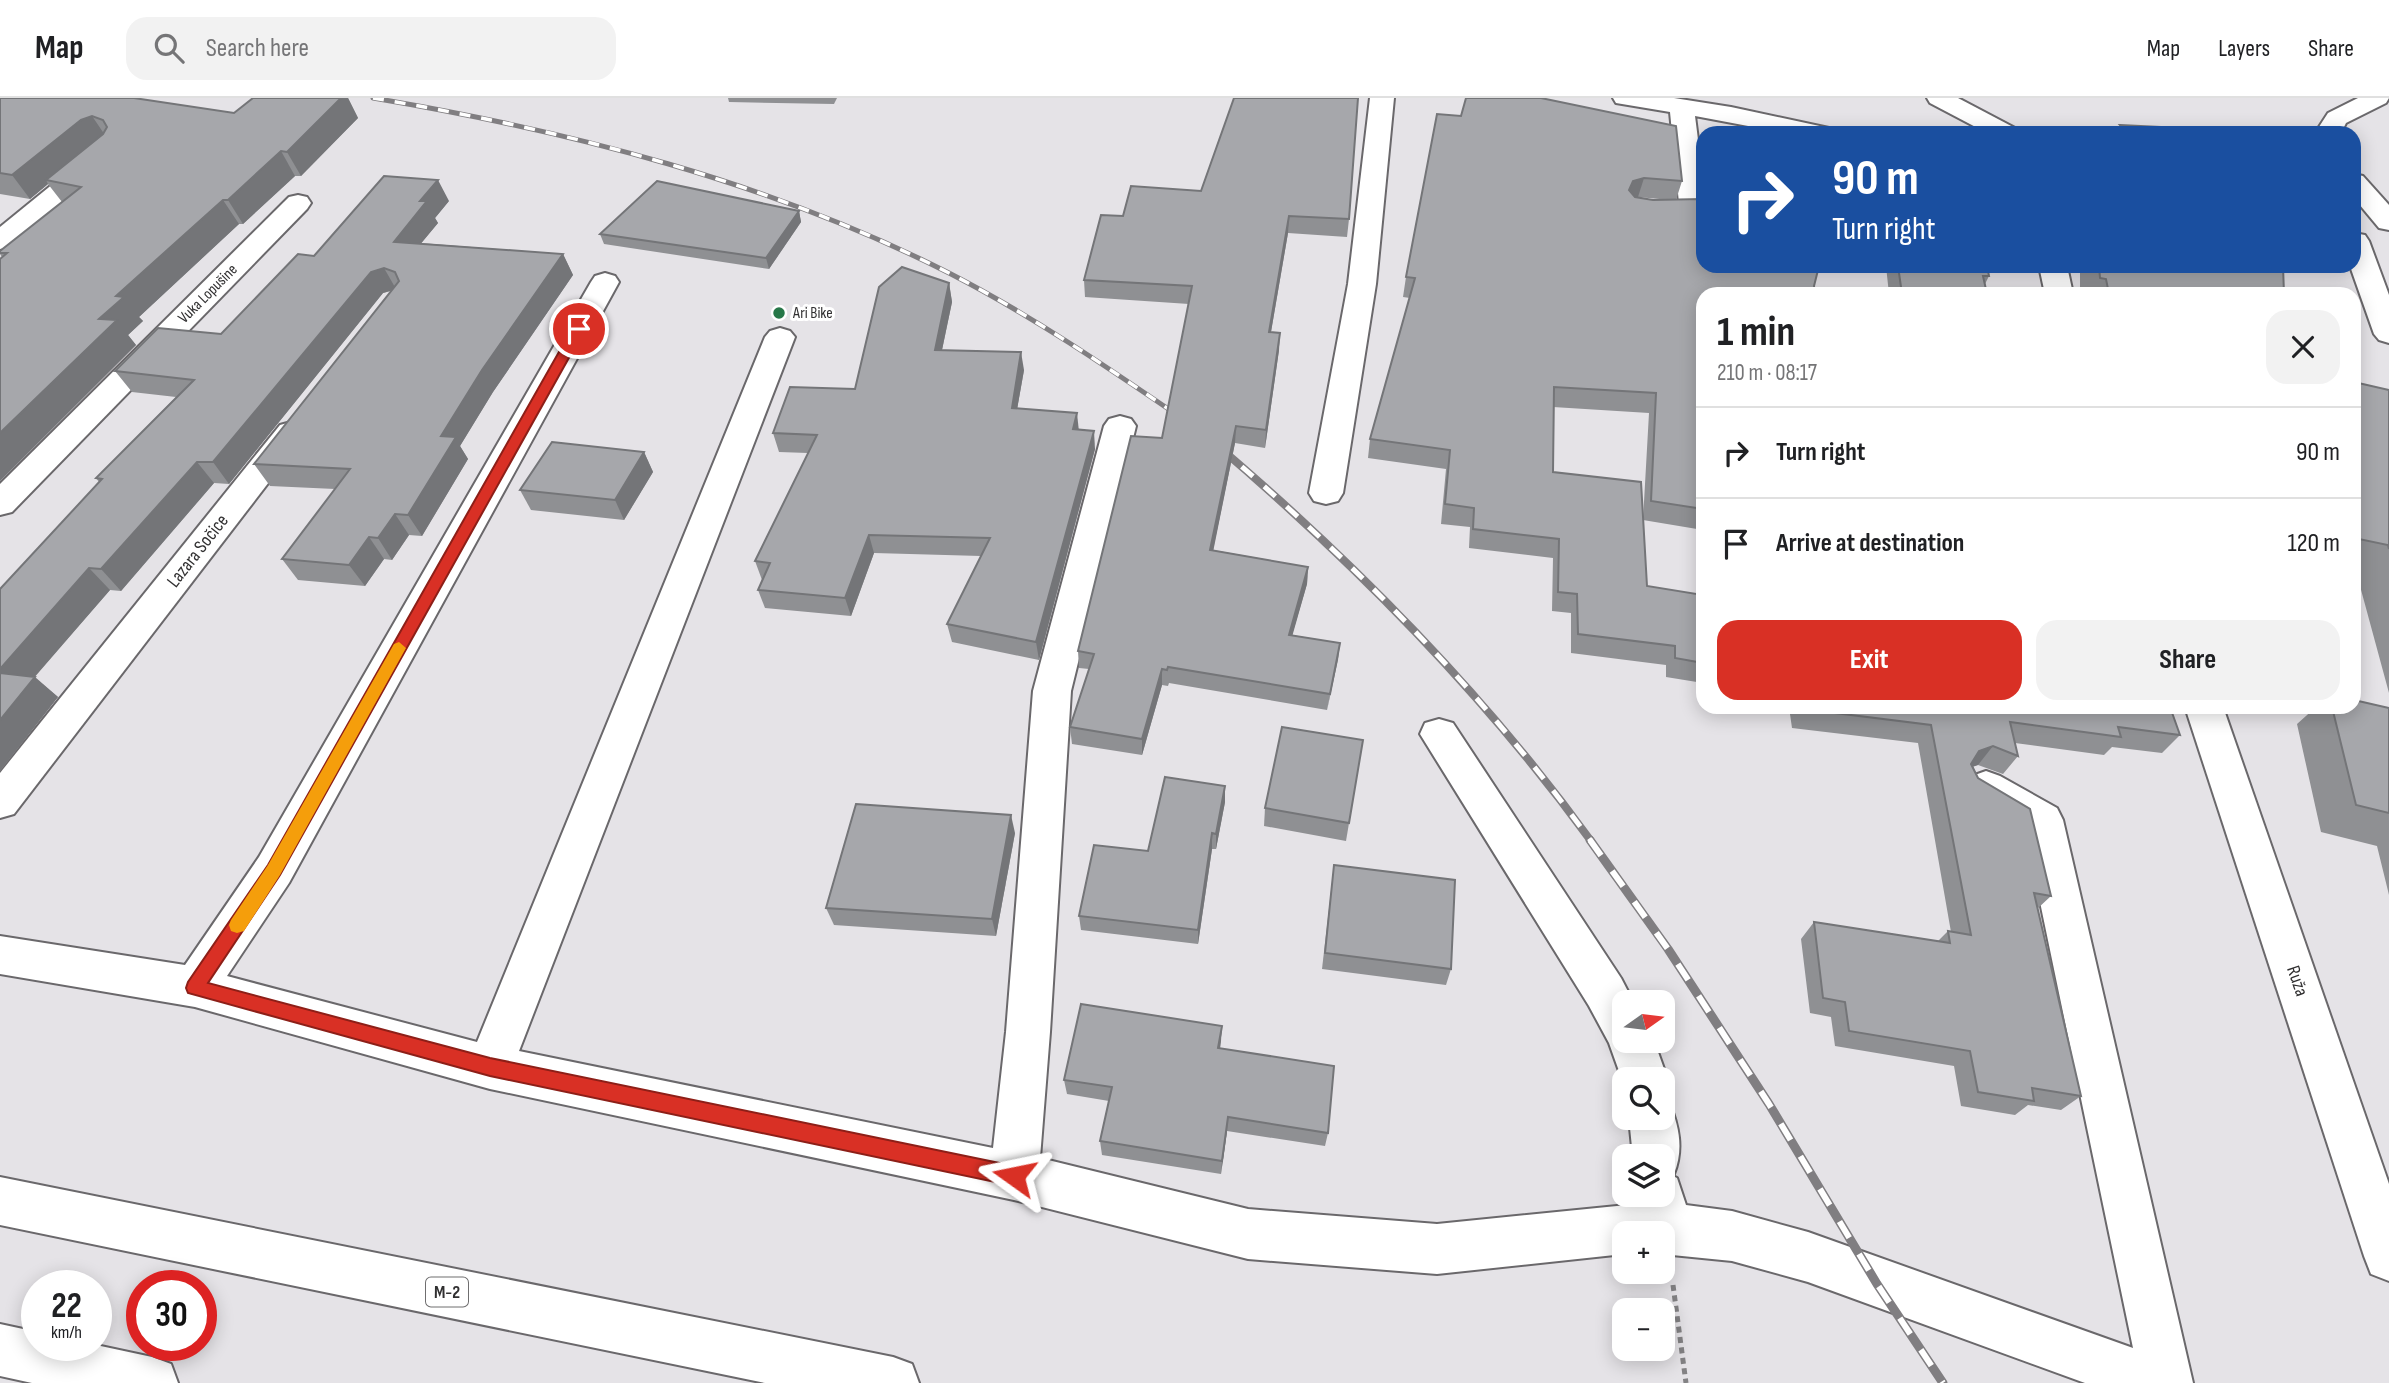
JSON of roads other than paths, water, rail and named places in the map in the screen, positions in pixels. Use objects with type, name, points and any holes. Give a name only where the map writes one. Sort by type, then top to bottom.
[{"type":"street","points":[[1326,493],[1362,284],[1382,98]]},
{"type":"street","points":[[1625,98],[1682,107],[1731,106],[1797,126]]},
{"type":"street","points":[[1939,98],[1993,126]]},
{"type":"street","points":[[2332,126],[2337,118],[2377,98]]},
{"type":"street","points":[[1639,208],[1685,212],[1693,209],[1682,107]]},
{"type":"street","points":[[0,242],[108,151]]},
{"type":"street","points":[[2361,190],[2389,222]]},
{"type":"street","name":"Vuka Lopušine","points":[[0,503],[298,203]]},
{"type":"street","points":[[2361,242],[2389,245]]},
{"type":"street","points":[[2361,260],[2389,334]]},
{"type":"street","points":[[195,988],[274,870],[605,282]]},
{"type":"street","points":[[490,1067],[780,337]]},
{"type":"street","name":"Lazara Sočice","points":[[0,802],[309,410]]},
{"type":"street","points":[[1014,1176],[1028,1032],[1052,691],[1120,426]]},
{"type":"street","name":"Ruža","points":[[2206,714],[2389,1256]]},
{"type":"street","points":[[1439,734],[1612,1005]]},
{"type":"street","points":[[1979,783],[2043,820],[2167,1383]]},
{"type":"street","points":[[0,955],[195,988],[490,1067],[1014,1176],[1248,1234],[1437,1249],[1593,1231],[1663,1212],[1732,1236],[1808,1257],[2157,1383]]},
{"type":"street","name":"M-2","points":[[0,1201],[894,1383]]},
{"type":"street","points":[[0,1350],[152,1383]]},
{"type":"railway","points":[[373,98],[521,126],[595,144],[740,186],[811,212],[881,241],[979,289],[1068,342],[1183,419]]},
{"type":"railway","points":[[1219,447],[1320,538],[1417,634],[1508,734],[1591,841]]},
{"type":"railway","points":[[1590,840],[1668,949],[1769,1104],[1877,1284],[1943,1383]]},
{"type":"place","name":"Ari Bike","points":[[779,313]]}]
